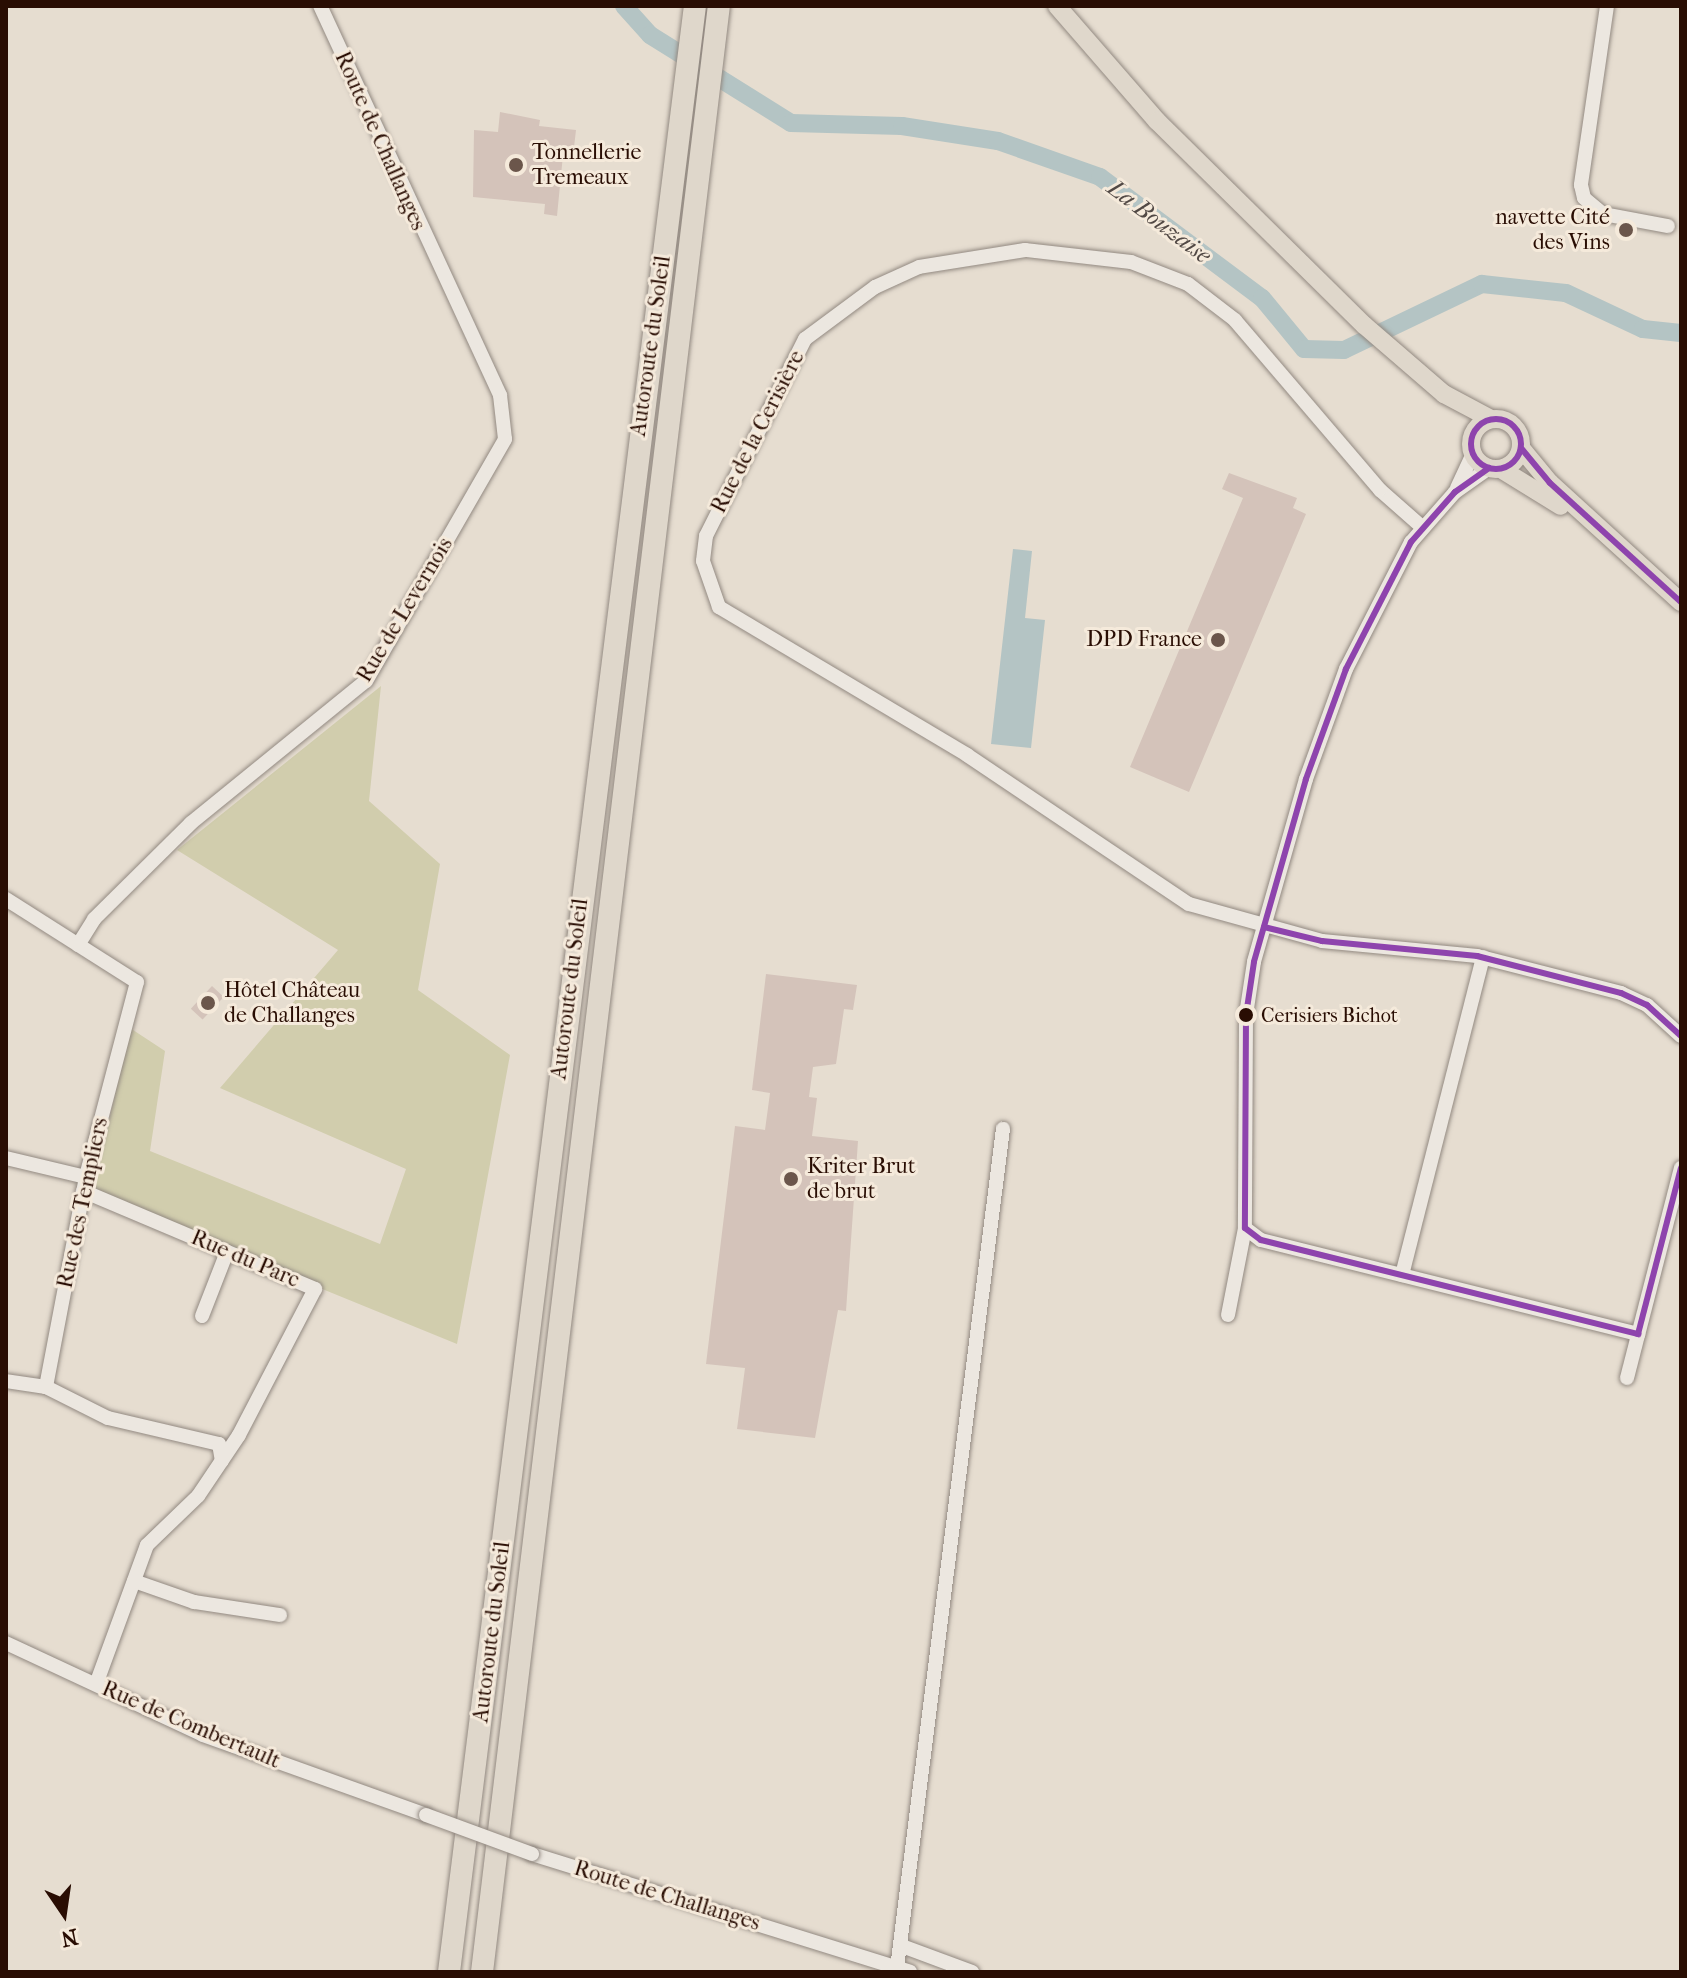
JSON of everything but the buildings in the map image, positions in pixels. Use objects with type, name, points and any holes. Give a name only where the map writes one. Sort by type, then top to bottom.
[{"type":"highway","name":"Autoroute du Soleil","points":[[449,1972],[695,6]]},
{"type":"highway","name":"Autoroute du Soleil","points":[[482,1972],[552,1428],[719,6]]},
{"type":"main road","points":[[1057,6],[1157,121],[1364,325],[1444,394],[1491,419],[1514,426],[1521,448],[1603,534],[1681,602]]},
{"type":"main road","points":[[1444,394],[1472,447],[1495,468],[1603,534]]},
{"type":"main road","points":[[1472,447],[1491,419]]},
{"type":"main road","points":[[1495,468],[1521,448]]},
{"type":"street","name":"Route de Challanges","points":[[320,6],[440,276]]},
{"type":"street","points":[[1607,6],[1581,185],[1584,198],[1603,214],[1668,226]]},
{"type":"street","name":"Rue de la Cerisière","points":[[1422,527],[1380,490],[1235,320],[1188,284],[1131,262],[1076,251],[1025,250],[919,267],[875,287],[805,339],[706,536],[703,561],[719,607],[980,763],[1166,891],[1264,927],[1322,941],[1483,957],[1621,993],[1647,1005],[1681,1036]]},
{"type":"street","name":"Rue de Levernois","points":[[78,945],[94,919],[191,823],[366,681],[493,467],[505,439],[500,395],[440,276]]},
{"type":"street","points":[[1455,492],[1472,447]]},
{"type":"street","points":[[1228,1315],[1245,1228],[1245,1028],[1264,927],[1335,695],[1422,527],[1455,492],[1495,468]]},
{"type":"street","points":[[6,899],[78,945]]},
{"type":"street","name":"Rue des Templiers","points":[[46,1387],[85,1184],[137,982],[78,945]]},
{"type":"street","points":[[1402,1275],[1483,957]]},
{"type":"street","points":[[903,1970],[902,1946],[1003,1129]]},
{"type":"street","name":"Rue du Parc","points":[[6,1158],[85,1184],[227,1252],[315,1289],[222,1461]]},
{"type":"street","points":[[1627,1378],[1681,1168]]},
{"type":"street","points":[[1245,1228],[1261,1240],[1638,1334]]},
{"type":"street","points":[[202,1316],[227,1252]]},
{"type":"street","points":[[6,1381],[46,1387],[108,1418],[219,1444],[222,1461],[198,1496],[147,1545],[96,1684]]},
{"type":"street","points":[[134,1581],[194,1602],[280,1615]]},
{"type":"street","name":"Rue de Combertault","points":[[6,1643],[203,1735],[426,1815]]},
{"type":"street","name":"Route de Challanges","points":[[426,1815],[532,1854],[903,1970]]},
{"type":"street","points":[[902,1946],[972,1972]]},
{"type":"shaded area","points":[[1013,549],[1032,551],[1025,618],[1045,620],[1031,748],[991,744]]},
{"type":"shaded area","points":[[381,686],[369,801],[440,864],[418,990],[510,1055],[457,1344],[92,1195],[130,1028],[165,1051],[150,1151],[380,1244],[406,1169],[220,1088],[338,950],[177,850]]},
{"type":"waterway","name":"La Bouzaise","points":[[624,6],[650,35],[791,123],[902,126],[998,141],[1100,177],[1262,298],[1304,349],[1344,350],[1482,284],[1566,293],[1643,329],[1681,333]]},
{"type":"transit line","points":[[1496,419],[1514,426],[1521,444],[1514,462],[1496,469],[1478,462],[1471,444],[1478,426],[1496,419]]},
{"type":"transit line","points":[[1521,448],[1550,483],[1681,602]]},
{"type":"transit line","points":[[1489,468],[1455,492],[1411,542],[1346,669],[1306,779],[1254,962],[1246,1015],[1245,1228],[1261,1240],[1638,1334],[1681,1168]]},
{"type":"transit line","points":[[1264,927],[1322,941],[1477,956],[1621,993],[1647,1005],[1681,1036]]},
{"type":"place","name":"Tonnellerie Tremeaux","points":[[516,165]]},
{"type":"place","name":"navette Cité des Vins","points":[[1626,230]]},
{"type":"place","name":"DPD France","points":[[1218,640]]},
{"type":"place","name":"Hôtel Château de Challanges","points":[[208,1003]]},
{"type":"place","name":"Cerisiers Bichot","points":[[1246,1015]]},
{"type":"place","name":"Kriter Brut de brut","points":[[791,1179]]}]
